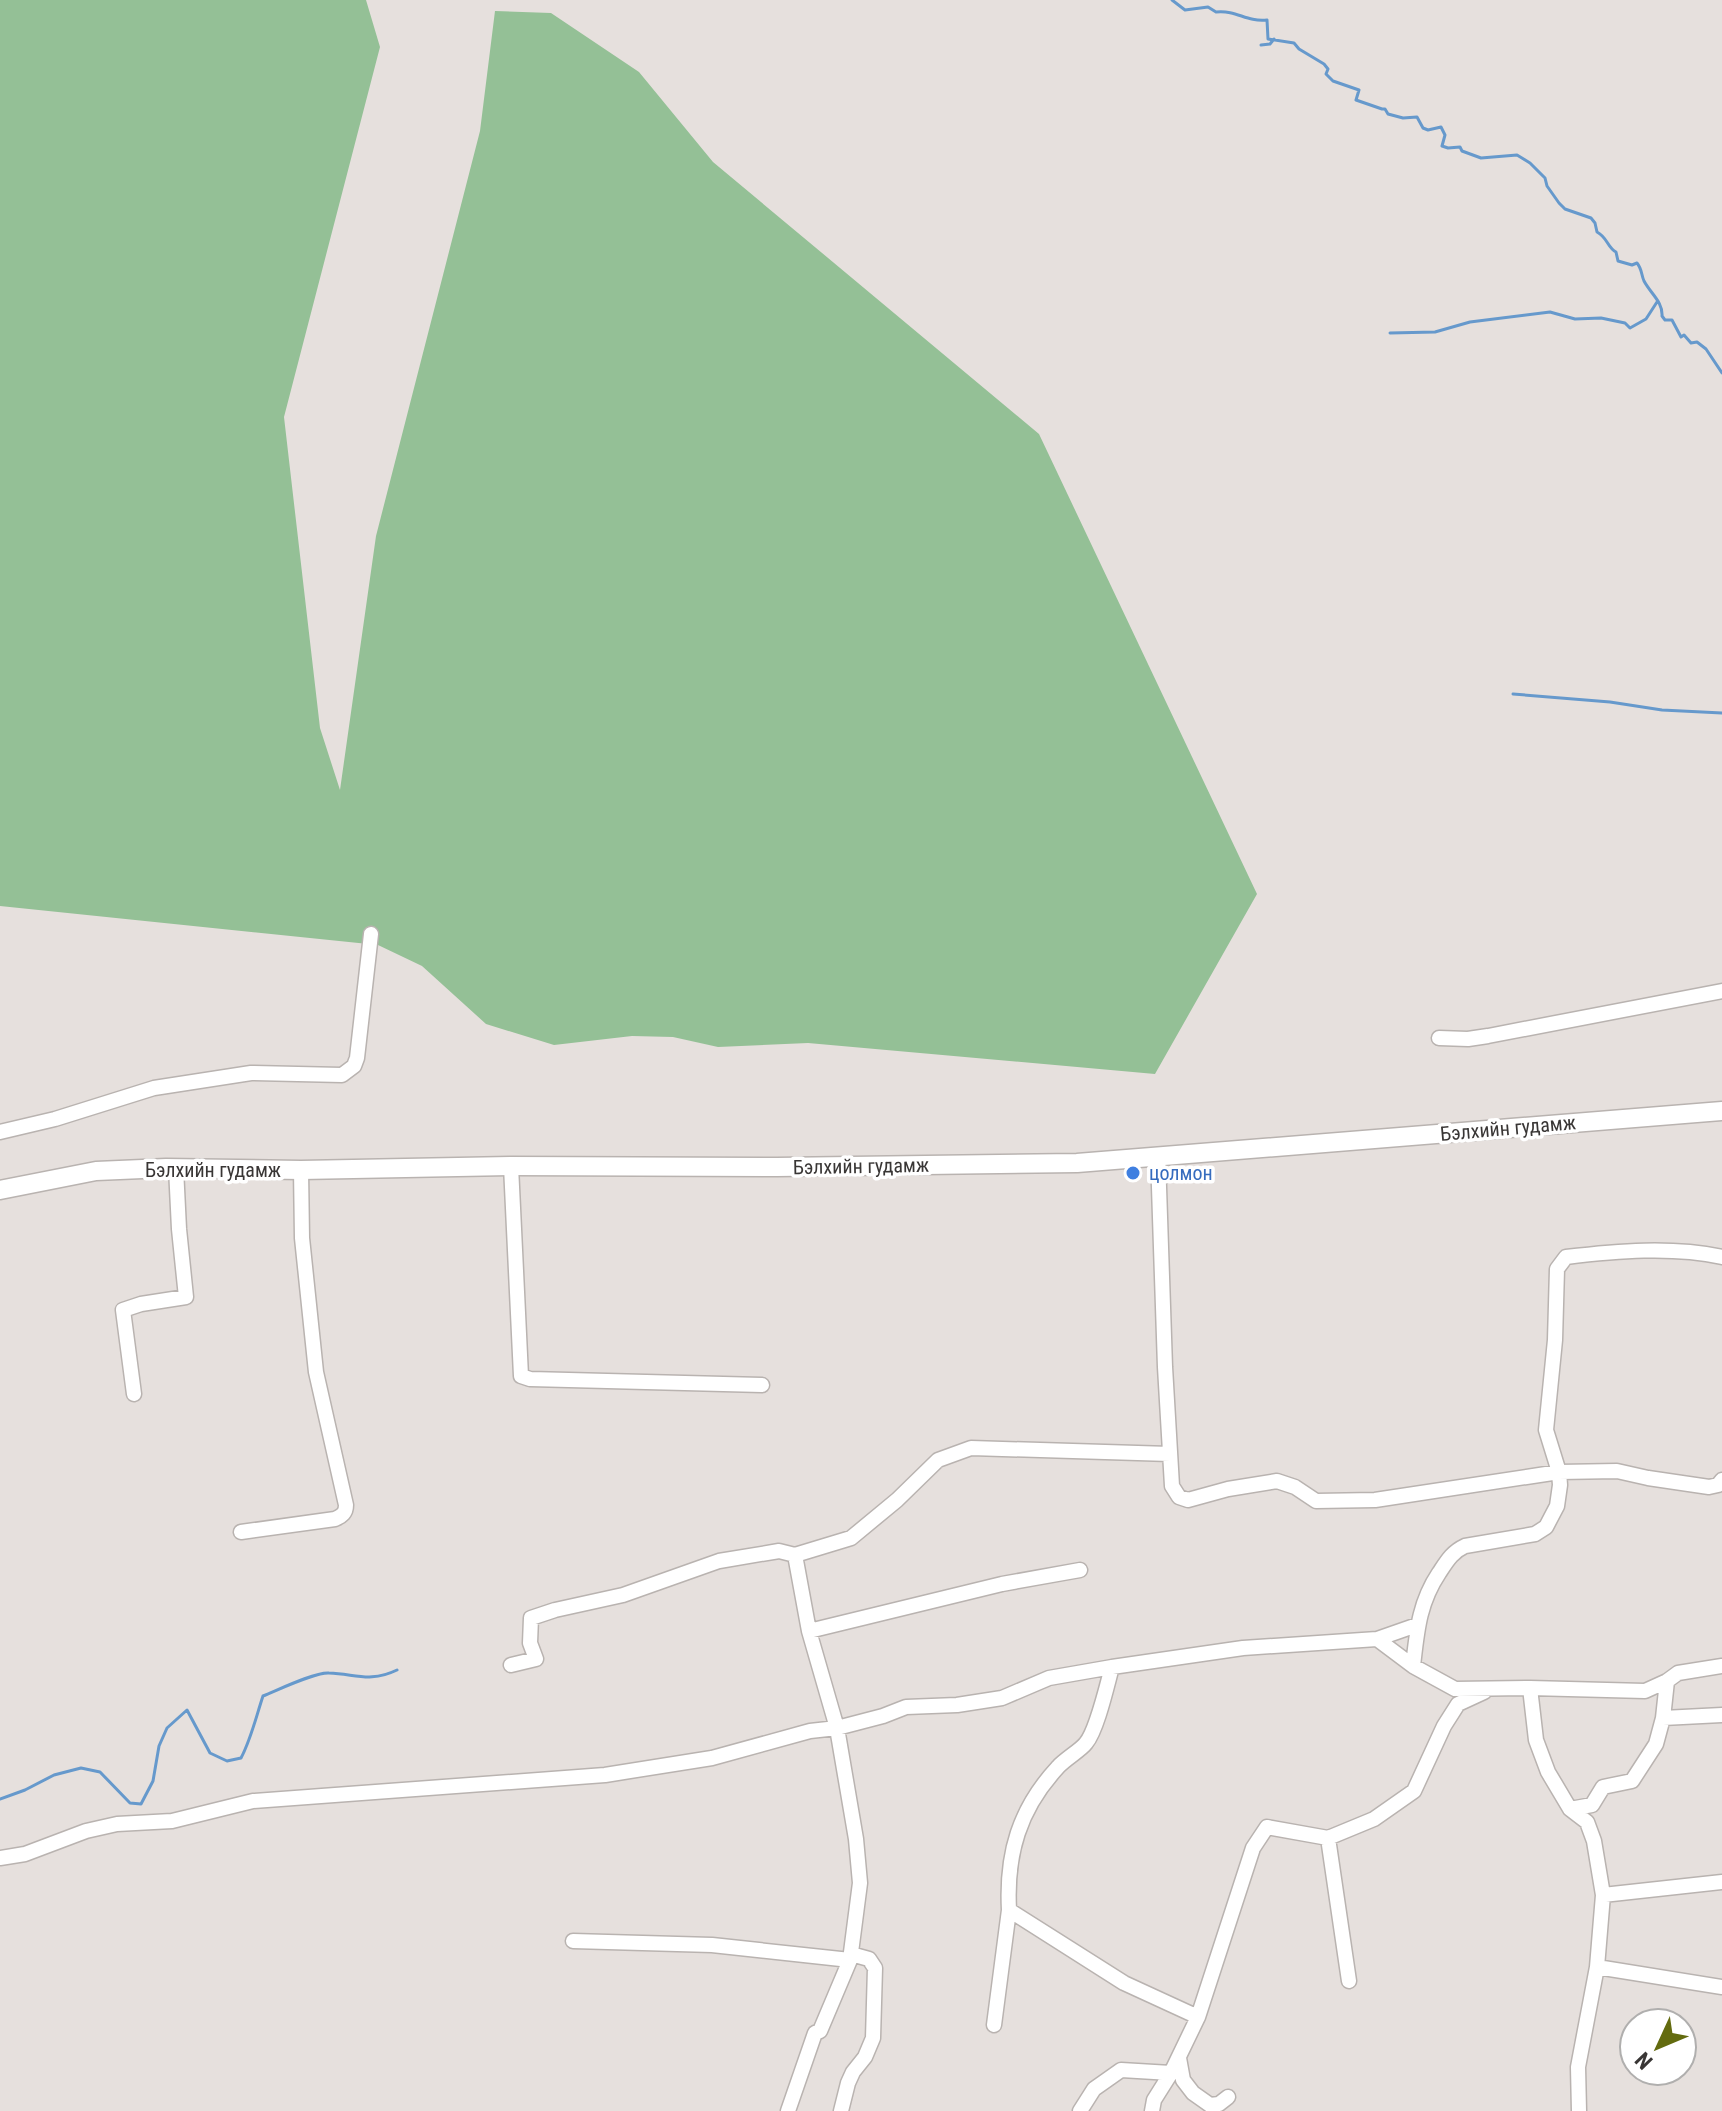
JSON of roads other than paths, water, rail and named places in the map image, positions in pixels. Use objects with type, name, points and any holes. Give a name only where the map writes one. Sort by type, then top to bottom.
[{"type":"main road","name":"Бэлхийн гудамж","points":[[0,1190],[96,1171],[176,1168],[301,1170],[1077,1163],[1722,1111]]},
{"type":"street","points":[[0,1132],[55,1119],[154,1088],[251,1073],[342,1075],[354,1066],[357,1058],[371,934]]},
{"type":"street","points":[[1439,1038],[1488,1036],[1722,991]]},
{"type":"street","points":[[1158,1157],[1170,1454],[1172,1486],[1179,1497],[1188,1500],[1228,1489],[1277,1481],[1295,1487],[1316,1501],[1375,1500],[1559,1472],[1617,1471],[1709,1487],[1718,1485],[1722,1480]]},
{"type":"street","points":[[511,1166],[521,1376],[530,1379],[762,1385]]},
{"type":"street","points":[[134,1394],[123,1310],[186,1297],[176,1168]]},
{"type":"street","points":[[241,1532],[335,1519],[346,1511],[316,1372],[302,1238],[301,1170]]},
{"type":"street","points":[[1413,1666],[1417,1625],[1426,1592],[1456,1550],[1535,1534],[1546,1527],[1557,1506],[1559,1472],[1546,1430],[1555,1340],[1557,1269],[1566,1257],[1601,1252],[1696,1251],[1722,1257]]},
{"type":"street","points":[[511,1665],[536,1659],[530,1643],[531,1618],[623,1595],[719,1561],[779,1551],[795,1555],[851,1538],[897,1500],[938,1460],[971,1448],[1170,1454]]},
{"type":"street","points":[[788,2111],[815,2033],[820,2031],[850,1957],[860,1883],[856,1839],[837,1728],[809,1631],[795,1555]]},
{"type":"street","points":[[809,1631],[1002,1584],[1080,1570]]},
{"type":"street","points":[[0,1858],[25,1854],[86,1831],[117,1824],[172,1821],[253,1801],[605,1775],[712,1758],[810,1731],[837,1728],[883,1716],[906,1707],[957,1705],[1002,1698],[1049,1678],[1243,1648],[1377,1639],[1417,1625]]},
{"type":"street","points":[[1377,1639],[1413,1666],[1455,1689],[1645,1691],[1678,1673],[1722,1666]]},
{"type":"street","points":[[994,2025],[1009,1910],[1008,1892],[1019,1826],[1030,1801],[1055,1770],[1069,1755],[1086,1744],[1112,1667]]},
{"type":"street","points":[[1570,1809],[1592,1805],[1603,1787],[1632,1781],[1656,1744],[1663,1718],[1667,1681]]},
{"type":"street","points":[[1530,1688],[1536,1740],[1548,1772],[1570,1809],[1587,1822],[1594,1841],[1603,1895],[1597,1967],[1578,2067],[1579,2111]]},
{"type":"street","points":[[1152,2111],[1154,2100],[1198,2017],[1253,1848],[1267,1827],[1328,1838],[1374,1819],[1414,1791],[1444,1726],[1458,1704],[1488,1690]]},
{"type":"street","points":[[1663,1718],[1722,1715]]},
{"type":"street","points":[[1328,1838],[1349,1981]]},
{"type":"street","points":[[1603,1895],[1722,1882]]},
{"type":"street","points":[[1009,1910],[1124,1983],[1198,2017]]},
{"type":"street","points":[[573,1941],[712,1945],[869,1959],[875,1968],[873,2038],[848,2083],[841,2111]]},
{"type":"street","points":[[1597,1967],[1722,1987]]},
{"type":"street","points":[[1178,2058],[1183,2080],[1193,2093],[1210,2105],[1219,2104],[1228,2097]]},
{"type":"street","points":[[1080,2111],[1094,2089],[1121,2070],[1171,2073]]},
{"type":"waterway","points":[[1172,0],[1185,10],[1208,7],[1216,12],[1267,20],[1268,39],[1294,43],[1324,64],[1328,69],[1326,74],[1333,81],[1359,90],[1356,100],[1385,109],[1388,114],[1403,118],[1417,117],[1423,128],[1428,130],[1441,127],[1445,135],[1442,146],[1460,147],[1462,151],[1481,158],[1517,155],[1530,163],[1545,178],[1547,186],[1565,209],[1591,218],[1597,232],[1616,252],[1618,261],[1632,265],[1637,263],[1644,281],[1659,302],[1665,320],[1672,320],[1681,337],[1684,335],[1691,343],[1697,342],[1706,349],[1722,373]]},
{"type":"waterway","points":[[1261,45],[1270,44],[1274,39]]},
{"type":"waterway","points":[[1390,333],[1435,332],[1470,322],[1550,312],[1575,319],[1601,318],[1625,323],[1630,328],[1646,319],[1657,302]]},
{"type":"waterway","points":[[1513,694],[1610,702],[1662,710],[1722,713]]},
{"type":"waterway","points":[[0,1799],[54,1775],[81,1768],[100,1772],[130,1803],[141,1804],[153,1781],[159,1746],[167,1728],[187,1710],[210,1753],[227,1761],[241,1758],[263,1696],[323,1673],[371,1677],[397,1670]]},
{"type":"place","name":"цолмон","points":[[1133,1173]]}]
